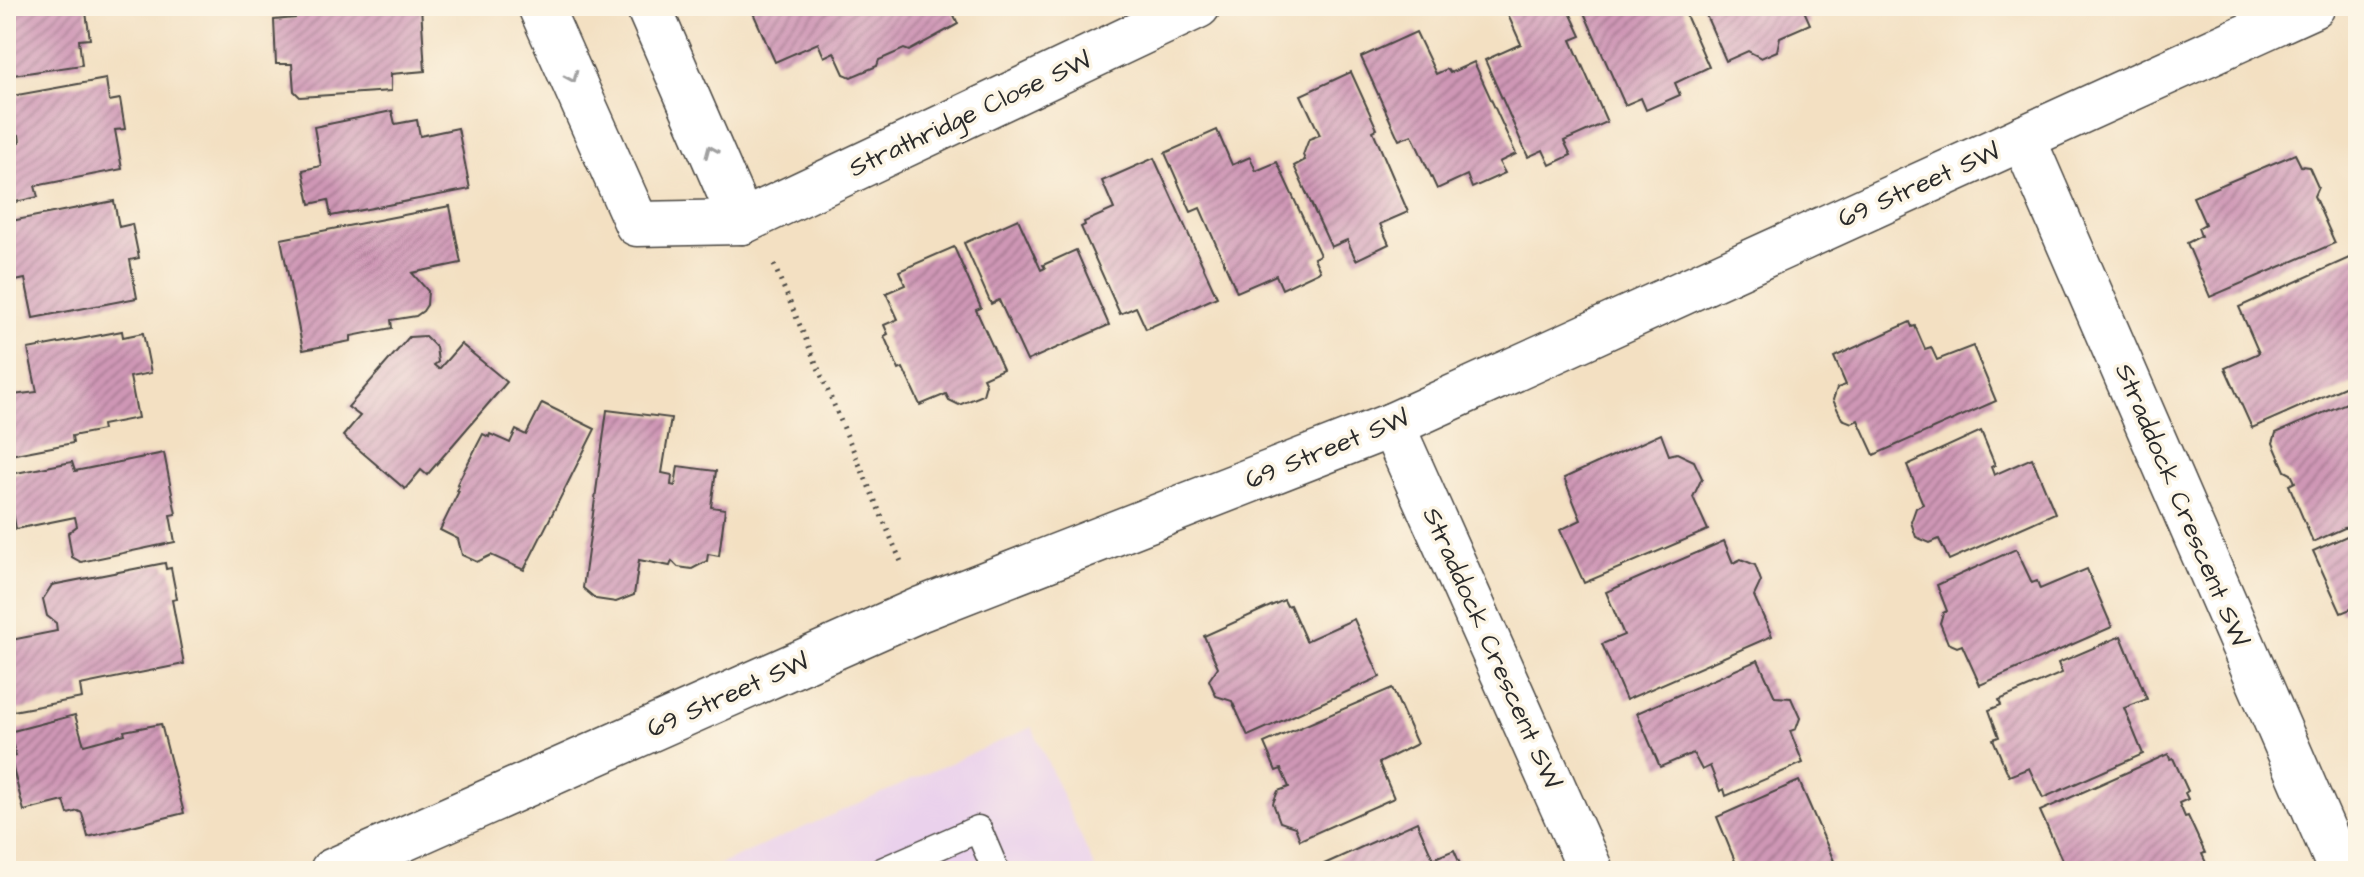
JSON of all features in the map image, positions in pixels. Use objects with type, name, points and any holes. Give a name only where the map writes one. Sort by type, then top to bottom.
[{"type":"street","points":[[540,6],[637,224],[742,222],[648,6]]},
{"type":"street","name":"Strathridge Close SW","points":[[742,222],[1198,6]]},
{"type":"street","name":"69 Street SW","points":[[332,871],[384,861],[921,609],[1392,425],[2313,6]]},
{"type":"street","name":"Straddock Crescent SW","points":[[2023,138],[2341,871]]},
{"type":"street","name":"Straddock Crescent SW","points":[[1392,425],[1591,871]]},
{"type":"lane","points":[[882,871],[978,829],[996,871]]},
{"type":"path","points":[[742,222],[772,260],[921,609]]},
{"type":"shaded area","points":[[1032,727],[1096,871],[705,871]]},
{"type":"building","points":[[6,6],[85,6],[90,39],[79,40],[82,65],[6,76]]},
{"type":"building","points":[[294,6],[421,6],[425,71],[391,74],[391,91],[300,97],[294,91],[292,64],[276,64],[274,20],[295,18]]},
{"type":"building","points":[[750,6],[950,6],[958,24],[909,51],[904,49],[879,60],[877,66],[851,77],[844,74],[834,52],[824,57],[818,43],[775,62]]},
{"type":"building","points":[[1504,6],[1567,6],[1581,36],[1571,40],[1607,122],[1564,141],[1571,155],[1550,165],[1543,150],[1528,157],[1485,60],[1521,44]]},
{"type":"building","points":[[1581,6],[1682,6],[1709,67],[1675,83],[1680,95],[1646,110],[1641,98],[1625,105]]},
{"type":"building","points":[[1702,6],[1802,6],[1810,24],[1780,37],[1777,51],[1761,58],[1748,51],[1726,61]]},
{"type":"building","points":[[1416,32],[1436,74],[1447,69],[1450,73],[1474,62],[1516,154],[1499,162],[1505,173],[1472,188],[1467,175],[1437,189],[1412,135],[1399,140],[1361,57]]},
{"type":"building","points":[[1351,72],[1377,129],[1373,131],[1408,212],[1380,224],[1389,244],[1356,260],[1347,240],[1331,247],[1294,166],[1305,160],[1303,155],[1309,139],[1320,135],[1301,95]]},
{"type":"building","points":[[106,79],[109,101],[120,99],[125,129],[115,130],[122,169],[35,186],[38,197],[6,204],[6,145],[20,142],[19,135],[8,137],[6,97]]},
{"type":"building","points":[[392,111],[395,124],[417,120],[420,136],[458,128],[470,189],[331,216],[328,200],[310,204],[303,170],[321,166],[314,127]]},
{"type":"building","points":[[1217,130],[1232,165],[1250,157],[1256,171],[1277,162],[1320,255],[1314,258],[1320,271],[1282,289],[1276,275],[1237,292],[1200,208],[1191,212],[1165,153]]},
{"type":"building","points":[[2295,154],[2301,166],[2309,167],[2318,187],[2314,196],[2335,243],[2210,297],[2187,243],[2201,236],[2198,228],[2205,224],[2193,197]]},
{"type":"building","points":[[1154,158],[1217,297],[1146,329],[1136,307],[1120,314],[1081,227],[1085,225],[1084,222],[1114,209],[1102,181]]},
{"type":"building","points":[[114,201],[119,227],[132,224],[139,258],[130,260],[137,298],[33,318],[25,279],[6,283],[6,222]]},
{"type":"building","points":[[450,206],[461,263],[412,273],[428,291],[427,305],[423,311],[416,316],[391,320],[392,328],[351,336],[351,341],[303,350],[281,239]]},
{"type":"building","points":[[1018,219],[1041,270],[1045,268],[1043,265],[1076,250],[1109,325],[1027,361],[999,300],[991,304],[964,243]]},
{"type":"building","points":[[954,247],[981,308],[976,310],[1003,369],[983,378],[986,384],[983,395],[959,405],[949,400],[946,394],[920,405],[903,368],[899,370],[884,336],[888,334],[884,325],[898,319],[886,293],[905,285],[899,271]]},
{"type":"building","points":[[2358,254],[2358,381],[2252,428],[2225,368],[2259,353],[2239,307]]},
{"type":"building","points":[[1910,322],[1912,327],[1915,326],[1925,349],[1931,347],[1937,360],[1973,346],[1996,401],[1874,455],[1858,420],[1852,423],[1842,419],[1833,400],[1837,388],[1846,385],[1834,357]]},
{"type":"building","points":[[122,331],[123,337],[143,333],[151,373],[130,377],[138,418],[102,425],[103,430],[72,436],[73,443],[10,455],[6,437],[6,396],[37,392],[28,349]]},
{"type":"building","points":[[425,336],[436,347],[438,362],[434,365],[439,369],[461,344],[507,382],[427,475],[421,470],[405,489],[343,436],[360,416],[348,407],[409,337]]},
{"type":"building","points":[[2358,398],[2358,522],[2313,542],[2289,485],[2295,482],[2291,474],[2285,471],[2273,443],[2276,433]]},
{"type":"building","points":[[542,403],[595,429],[524,570],[491,555],[477,562],[462,555],[458,539],[440,530],[459,491],[457,484],[483,434],[510,443],[516,430],[526,435]]},
{"type":"building","points":[[607,410],[671,418],[662,473],[672,475],[671,485],[675,486],[678,466],[716,471],[711,507],[725,509],[719,556],[708,554],[707,561],[692,569],[678,567],[672,561],[670,566],[639,560],[634,595],[616,602],[596,599],[583,588]]},
{"type":"building","points":[[1981,431],[1995,465],[1991,467],[1994,475],[2032,458],[2055,513],[1949,560],[1939,539],[1930,543],[1916,537],[1911,522],[1916,508],[1923,504],[1907,465]]},
{"type":"building","points":[[1661,434],[1669,455],[1677,453],[1694,461],[1702,478],[1693,497],[1708,530],[1584,583],[1560,530],[1581,520],[1564,478]]},
{"type":"building","points":[[164,453],[176,514],[170,515],[175,542],[81,562],[72,557],[68,533],[77,526],[75,517],[16,529],[6,475],[72,462],[75,471]]},
{"type":"building","points":[[2358,531],[2358,606],[2341,613],[2313,551]]},
{"type":"building","points":[[1724,541],[1733,563],[1741,559],[1755,565],[1761,581],[1754,596],[1772,636],[1626,700],[1602,644],[1624,635],[1606,592]]},
{"type":"building","points":[[2016,549],[2032,583],[2037,581],[2040,589],[2087,569],[2112,627],[1980,685],[1962,645],[1957,647],[1948,643],[1940,623],[1943,613],[1947,611],[1937,585]]},
{"type":"building","points":[[165,563],[166,569],[171,568],[177,599],[172,600],[184,664],[80,685],[82,698],[13,711],[6,676],[6,641],[57,631],[56,623],[47,616],[43,599],[52,585]]},
{"type":"building","points":[[1284,600],[1287,606],[1290,605],[1306,641],[1354,619],[1380,677],[1248,736],[1232,701],[1216,696],[1209,680],[1218,667],[1204,636]]},
{"type":"building","points":[[2121,636],[2147,699],[2124,708],[2143,754],[2043,798],[2029,768],[2009,776],[1993,739],[1999,737],[1989,710],[2001,705],[1999,700],[2062,673],[2058,663]]},
{"type":"building","points":[[1758,660],[1775,697],[1791,698],[1800,718],[1796,729],[1790,731],[1803,763],[1726,796],[1724,789],[1720,791],[1710,766],[1702,770],[1693,753],[1660,767],[1637,713]]},
{"type":"building","points":[[1392,688],[1417,744],[1379,763],[1394,798],[1300,840],[1295,827],[1280,822],[1273,803],[1278,791],[1289,787],[1281,769],[1276,771],[1264,743]]},
{"type":"building","points":[[75,715],[84,745],[125,734],[124,731],[161,724],[184,813],[88,837],[82,813],[68,814],[64,801],[24,811],[10,757],[16,756],[9,732]]},
{"type":"building","points":[[2168,754],[2170,759],[2173,758],[2188,791],[2185,793],[2188,799],[2179,803],[2205,853],[2202,854],[2207,865],[2194,871],[2067,871],[2040,811]]},
{"type":"building","points":[[1799,781],[1834,861],[1810,871],[1739,871],[1717,817]]},
{"type":"building","points":[[1417,822],[1433,859],[1454,850],[1463,871],[1326,871],[1322,865]]}]
